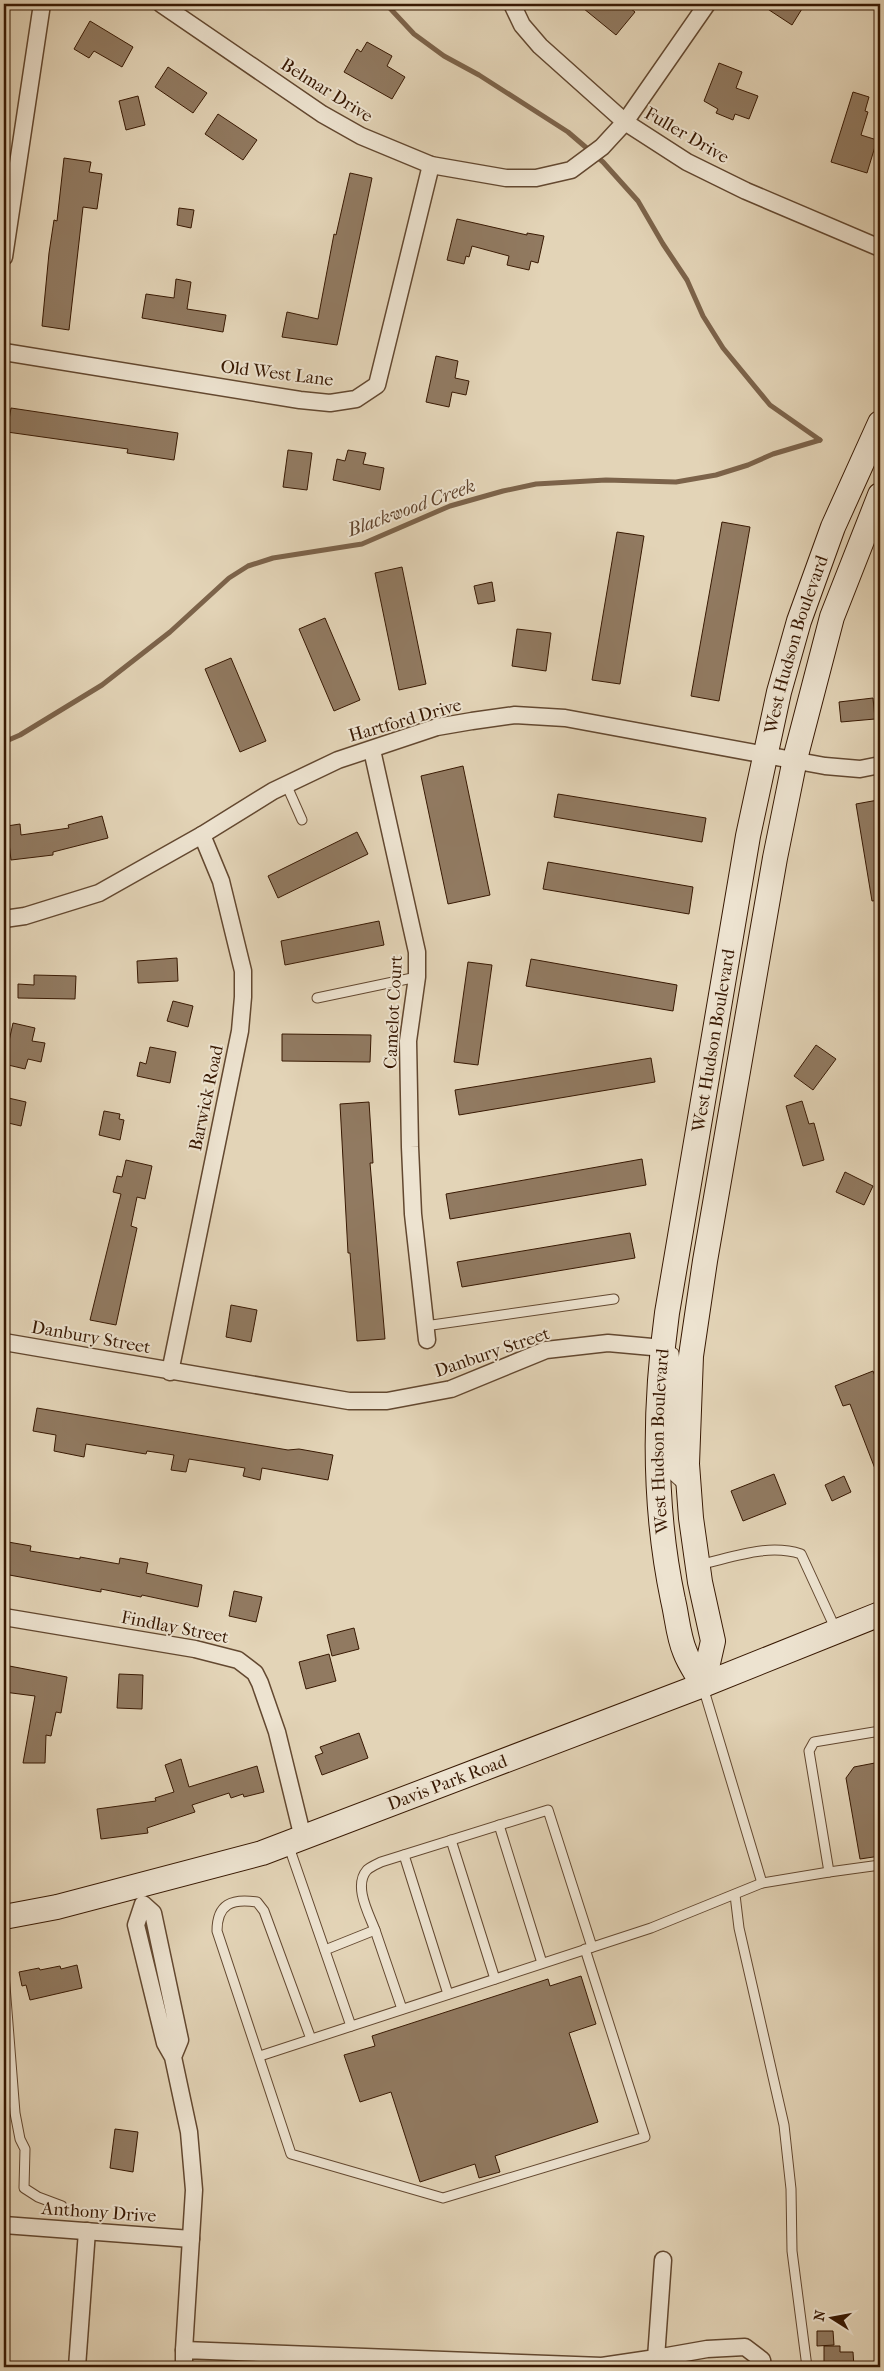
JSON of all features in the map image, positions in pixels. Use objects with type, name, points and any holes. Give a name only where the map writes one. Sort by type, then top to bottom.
[{"type":"main road","name":"West Hudson Boulevard","points":[[703,1685],[684,1651],[669,1580],[662,1535],[656,1430],[663,1348],[748,836],[779,692],[802,613],[833,527],[880,423]]},
{"type":"main road","name":"West Hudson Boulevard","points":[[703,1685],[713,1640],[698,1565],[687,1464],[694,1337],[769,890],[795,759],[832,617],[880,495]]},
{"type":"main road","name":"Davis Park Road","points":[[4,1917],[56,1907],[140,1895],[262,1853],[703,1685],[880,1614]]},
{"type":"street","points":[[4,257],[42,4]]},
{"type":"street","name":"Belmar Drive","points":[[161,4],[322,114],[361,136],[430,164],[506,178],[541,177],[571,170],[602,148],[625,122],[707,4]]},
{"type":"street","name":"Fuller Drive","points":[[512,4],[522,25],[540,46],[625,122],[686,162],[746,191],[880,248]]},
{"type":"street","name":"Old West Lane","points":[[4,352],[300,400],[330,403],[356,399],[377,385],[430,164]]},
{"type":"street","name":"Hartford Drive","points":[[4,919],[25,916],[99,893],[202,835],[286,784],[338,760],[437,727],[515,715],[534,715],[565,718],[764,756],[795,759],[842,768],[880,766]]},
{"type":"street","name":"Camelot Court","points":[[372,750],[417,952],[417,977],[408,1041],[410,1147],[413,1214],[426,1333]]},
{"type":"street","name":"Barwick Road","points":[[170,1372],[240,1031],[243,997],[243,971],[237,944],[220,881],[202,835]]},
{"type":"street","name":"Danbury Street","points":[[4,1342],[170,1372],[349,1401],[387,1401],[451,1389],[546,1350],[608,1343],[663,1348]]},
{"type":"street","name":"Findlay Street","points":[[4,1617],[194,1649],[238,1660],[255,1673],[276,1732],[295,1840]]},
{"type":"street","points":[[140,1895],[153,1913],[180,2040],[174,2057],[189,2132],[194,2190],[184,2367]]},
{"type":"street","name":"Anthony Drive","points":[[4,2225],[191,2239]]},
{"type":"street","points":[[77,2367],[87,2231]]},
{"type":"street","points":[[657,2363],[664,2260]]},
{"type":"street","points":[[184,2350],[293,2360],[602,2366],[657,2363],[707,2349],[745,2347],[762,2360],[763,2367]]},
{"type":"lane","points":[[286,784],[302,820]]},
{"type":"lane","points":[[317,998],[417,977]]},
{"type":"lane","points":[[426,1333],[614,1299]]},
{"type":"lane","points":[[663,1348],[674,1353],[675,1362],[672,1466],[674,1477],[689,1490]]},
{"type":"lane","points":[[698,1565],[768,1549],[786,1549],[801,1554],[837,1631]]},
{"type":"lane","points":[[703,1685],[762,1883]]},
{"type":"lane","points":[[829,1872],[809,1751],[810,1746],[814,1742],[880,1731]]},
{"type":"lane","points":[[311,2039],[264,1911],[257,1902],[234,1901],[223,1908],[217,1918],[217,1931],[291,2154],[443,2198],[645,2137],[548,1810],[404,1855],[367,1870],[361,1882],[361,1891],[402,2009]]},
{"type":"lane","points":[[499,1825],[542,1963]]},
{"type":"lane","points":[[295,1840],[325,1950],[350,2026]]},
{"type":"lane","points":[[451,1840],[495,1979]]},
{"type":"lane","points":[[404,1855],[448,1994]]},
{"type":"lane","points":[[260,2056],[651,1928],[734,1896],[762,1883],[880,1865]]},
{"type":"lane","points":[[734,1896],[738,1928],[785,2134],[791,2189],[792,2250],[806,2367]]},
{"type":"lane","points":[[325,1950],[375,1930]]},
{"type":"lane","points":[[4,1973],[16,2120],[25,2149],[24,2188],[38,2197],[62,2206]]},
{"type":"building","points":[[578,4],[625,4],[635,12],[616,35]]},
{"type":"building","points":[[760,4],[805,4],[792,25]]},
{"type":"building","points":[[90,21],[133,47],[122,67],[94,51],[89,58],[74,49]]},
{"type":"building","points":[[367,42],[392,56],[387,66],[405,77],[392,99],[344,72],[357,49],[361,52]]},
{"type":"building","points":[[719,63],[742,72],[736,88],[758,96],[749,119],[735,114],[733,120],[716,113],[718,109],[704,101]]},
{"type":"building","points":[[168,67],[207,93],[193,113],[155,87]]},
{"type":"building","points":[[853,92],[869,97],[865,111],[868,112],[861,135],[877,140],[867,173],[831,162]]},
{"type":"building","points":[[138,96],[145,125],[126,130],[119,101]]},
{"type":"building","points":[[218,114],[257,140],[243,160],[205,134]]},
{"type":"building","points":[[64,158],[91,162],[89,172],[102,174],[97,209],[83,207],[69,330],[42,326],[49,253],[54,220],[57,221]]},
{"type":"building","points":[[350,173],[372,178],[337,345],[282,337],[287,312],[318,319],[334,234],[336,235]]},
{"type":"building","points":[[179,208],[194,210],[191,228],[177,225]]},
{"type":"building","points":[[457,219],[527,235],[527,233],[544,236],[538,263],[531,261],[529,270],[507,265],[509,256],[472,246],[469,257],[466,256],[464,264],[447,260]]},
{"type":"building","points":[[176,279],[191,282],[187,309],[226,315],[223,332],[142,318],[146,294],[174,298]]},
{"type":"building","points":[[436,356],[458,361],[455,378],[469,381],[466,395],[452,392],[449,407],[426,402]]},
{"type":"building","points":[[11,408],[178,433],[174,460],[127,453],[128,449],[7,432]]},
{"type":"building","points":[[288,450],[312,453],[307,490],[283,487]]},
{"type":"building","points":[[348,450],[366,453],[363,464],[384,468],[380,490],[333,480],[337,459],[345,461]]},
{"type":"building","points":[[722,522],[750,527],[719,701],[691,696]]},
{"type":"building","points":[[617,532],[644,536],[620,684],[592,680]]},
{"type":"building","points":[[402,567],[426,684],[399,690],[375,573]]},
{"type":"building","points":[[492,582],[495,601],[478,604],[474,586]]},
{"type":"building","points":[[325,618],[360,700],[334,711],[299,629]]},
{"type":"building","points":[[517,629],[551,633],[546,671],[512,666]]},
{"type":"building","points":[[231,658],[266,741],[240,752],[205,669]]},
{"type":"building","points":[[873,698],[875,719],[841,722],[839,702]]},
{"type":"building","points":[[463,766],[490,895],[448,904],[421,776]]},
{"type":"building","points":[[558,794],[706,818],[702,842],[554,817]]},
{"type":"building","points":[[878,800],[880,814],[880,900],[872,901],[856,804]]},
{"type":"building","points":[[102,816],[108,838],[53,852],[53,855],[11,860],[7,826],[20,824],[21,835],[69,828],[68,825]]},
{"type":"building","points":[[357,832],[368,854],[278,898],[268,876]]},
{"type":"building","points":[[548,862],[693,887],[689,914],[543,889]]},
{"type":"building","points":[[379,921],[384,945],[285,965],[281,941]]},
{"type":"building","points":[[177,958],[178,981],[138,983],[137,961]]},
{"type":"building","points":[[531,959],[677,985],[673,1011],[526,986]]},
{"type":"building","points":[[468,962],[492,965],[478,1065],[454,1062]]},
{"type":"building","points":[[34,975],[76,976],[75,999],[18,998],[18,984],[34,985]]},
{"type":"building","points":[[173,1001],[193,1006],[188,1027],[167,1021]]},
{"type":"building","points":[[13,1023],[35,1028],[32,1041],[45,1043],[41,1062],[28,1059],[25,1069],[4,1064]]},
{"type":"building","points":[[282,1034],[371,1035],[370,1062],[282,1061]]},
{"type":"building","points":[[816,1045],[836,1059],[813,1090],[794,1076]]},
{"type":"building","points":[[150,1047],[176,1052],[170,1083],[137,1076],[140,1062],[146,1064]]},
{"type":"building","points":[[651,1058],[655,1082],[459,1115],[455,1090]]},
{"type":"building","points":[[4,1097],[26,1102],[21,1126],[4,1122]]},
{"type":"building","points":[[802,1101],[809,1124],[814,1123],[824,1160],[803,1166],[786,1106]]},
{"type":"building","points":[[369,1102],[373,1163],[370,1163],[385,1339],[357,1341],[350,1253],[348,1253],[340,1104]]},
{"type":"building","points":[[104,1111],[120,1114],[119,1119],[124,1120],[120,1140],[99,1135]]},
{"type":"building","points":[[642,1159],[646,1185],[450,1219],[446,1194]]},
{"type":"building","points":[[126,1160],[152,1166],[145,1199],[137,1197],[131,1226],[137,1228],[116,1325],[90,1320],[121,1194],[113,1192],[117,1176],[122,1177]]},
{"type":"building","points":[[845,1172],[873,1186],[864,1205],[836,1192]]},
{"type":"building","points":[[630,1233],[635,1258],[462,1287],[457,1262]]},
{"type":"building","points":[[231,1305],[257,1310],[251,1342],[226,1337]]},
{"type":"building","points":[[873,1371],[880,1389],[875,1392],[880,1406],[879,1479],[850,1404],[843,1406],[835,1386]]},
{"type":"building","points":[[37,1408],[288,1450],[299,1449],[333,1455],[328,1480],[262,1468],[260,1480],[243,1476],[245,1468],[189,1459],[186,1472],[171,1470],[174,1455],[147,1451],[146,1454],[86,1444],[84,1457],[54,1451],[56,1435],[33,1431]]},
{"type":"building","points":[[774,1474],[786,1504],[743,1521],[731,1491]]},
{"type":"building","points":[[844,1476],[851,1492],[832,1501],[825,1485]]},
{"type":"building","points":[[8,1542],[31,1546],[30,1551],[80,1559],[80,1557],[119,1564],[120,1558],[148,1563],[146,1573],[202,1585],[198,1607],[142,1595],[141,1597],[101,1589],[101,1592],[4,1574]]},
{"type":"building","points":[[234,1591],[262,1597],[256,1622],[229,1616]]},
{"type":"building","points":[[354,1628],[359,1649],[332,1656],[327,1635]]},
{"type":"building","points":[[329,1654],[336,1681],[306,1689],[299,1662]]},
{"type":"building","points":[[4,1665],[67,1677],[61,1713],[56,1712],[51,1736],[46,1735],[45,1763],[23,1763],[35,1696],[4,1692]]},
{"type":"building","points":[[119,1674],[143,1675],[142,1709],[117,1708]]},
{"type":"building","points":[[359,1733],[368,1758],[322,1775],[315,1756],[323,1753],[320,1747]]},
{"type":"building","points":[[181,1759],[189,1787],[257,1766],[264,1792],[244,1797],[243,1794],[231,1798],[229,1793],[192,1805],[195,1812],[147,1828],[148,1833],[101,1839],[97,1809],[156,1801],[155,1798],[174,1792],[165,1765]]},
{"type":"building","points":[[880,1762],[880,1856],[860,1859],[846,1778],[854,1767]]},
{"type":"building","points":[[77,1965],[82,1988],[30,2000],[26,1985],[22,1986],[19,1972],[60,1966],[61,1969]]},
{"type":"building","points":[[581,1976],[596,2024],[569,2033],[598,2122],[495,2156],[500,2172],[479,2178],[475,2164],[420,2182],[391,2092],[360,2102],[344,2055],[375,2046],[372,2036],[548,1979],[550,1986]]},
{"type":"building","points":[[115,2129],[138,2132],[133,2172],[110,2168]]},
{"type":"building","points":[[817,2331],[833,2331],[834,2345],[817,2346]]},
{"type":"building","points":[[824,2346],[840,2346],[840,2352],[853,2352],[854,2367],[824,2367]]},
{"type":"waterway","points":[[386,4],[414,34],[444,56],[479,75],[568,132],[603,162],[638,201],[687,280],[703,316],[723,348],[770,405],[820,440]]},
{"type":"waterway","name":"Blackwood Creek","points":[[4,742],[20,735],[102,685],[170,632],[229,578],[248,566],[273,558],[362,544],[450,506],[503,491],[536,484],[606,480],[676,482],[716,475],[748,465],[773,454],[820,440]]}]
